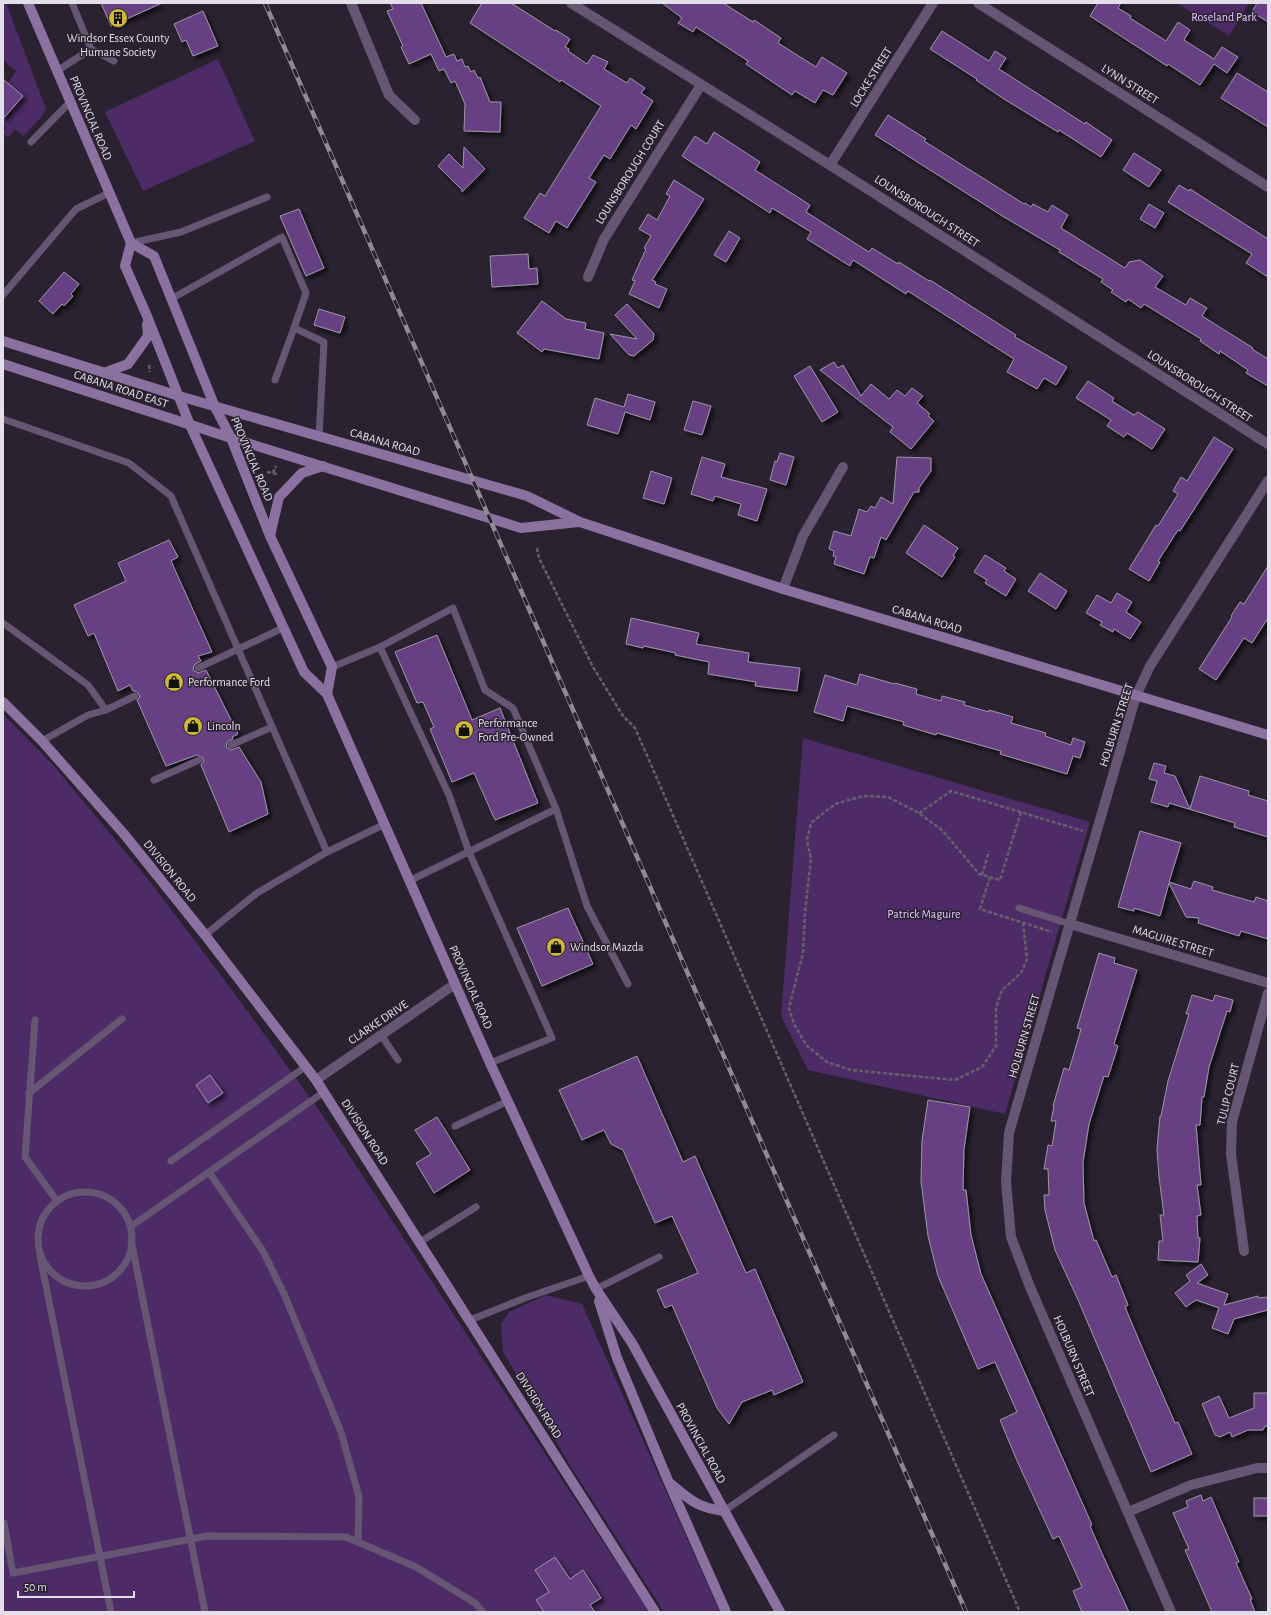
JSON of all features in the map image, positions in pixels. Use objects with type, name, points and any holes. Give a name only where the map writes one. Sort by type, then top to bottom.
[{"type":"main road","name":"PROVINCIAL ROAD","points":[[28,3],[131,243],[154,256],[215,407],[231,438],[270,536],[332,667]]},
{"type":"main road","name":"PROVINCIAL ROAD","points":[[131,243],[125,266],[147,316],[190,425],[304,672],[327,694],[490,1063],[589,1276],[632,1343],[780,1612]]},
{"type":"main road","points":[[104,373],[128,364],[148,336],[147,316]]},
{"type":"main road","name":"CABANA ROAD EAST","points":[[3,340],[179,396]]},
{"type":"main road","name":"CABANA ROAD EAST","points":[[3,364],[231,438]]},
{"type":"main road","name":"CABANA ROAD","points":[[179,396],[527,496],[580,522],[783,589],[1268,735]]},
{"type":"main road","name":"CABANA ROAD","points":[[231,438],[521,528],[580,522]]},
{"type":"main road","points":[[270,536],[279,497],[302,473],[323,466]]},
{"type":"main road","points":[[327,694],[332,667]]},
{"type":"main road","name":"DIVISION ROAD","points":[[3,702],[42,741],[124,834],[205,935],[316,1080],[656,1612]]},
{"type":"main road","name":"PROVINCIAL ROAD","points":[[596,1289],[617,1358],[669,1483],[726,1612]]},
{"type":"main road","points":[[669,1483],[700,1506],[724,1510]]},
{"type":"street","points":[[351,3],[389,95],[415,120]]},
{"type":"street","name":"LOUNSBOROUGH STREET","points":[[571,3],[830,164],[1268,444]]},
{"type":"street","name":"LOCKE STREET","points":[[830,164],[933,3]]},
{"type":"street","name":"LYNN STREET","points":[[978,3],[1268,187]]},
{"type":"street","name":"LOUNSBOROUGH COURT","points":[[588,277],[604,239],[701,85]]},
{"type":"street","points":[[783,589],[803,536],[843,467]]},
{"type":"street","name":"HOLBURN STREET","points":[[1171,1612],[1033,1294],[1011,1237],[1006,1182],[1009,1133],[1136,696],[1150,666],[1268,481]]},
{"type":"street","name":"MAGUIRE STREET","points":[[1070,924],[1268,983]]},
{"type":"street","name":"CLARKE DRIVE","points":[[316,1080],[455,984]]},
{"type":"street","name":"TULIP COURT","points":[[1244,1251],[1231,1154],[1232,1122],[1268,993]]},
{"type":"street","points":[[1128,1512],[1191,1485],[1258,1468],[1268,1468]]},
{"type":"lane","points":[[72,3],[92,49],[114,61]]},
{"type":"lane","points":[[57,71],[92,49]]},
{"type":"lane","points":[[31,142],[70,102]]},
{"type":"lane","points":[[3,295],[76,210],[109,192]]},
{"type":"lane","points":[[131,243],[181,232],[267,197]]},
{"type":"lane","points":[[171,299],[282,237],[306,293],[275,380]]},
{"type":"lane","points":[[294,328],[324,342],[320,437]]},
{"type":"lane","points":[[3,419],[129,463],[171,496],[327,852]]},
{"type":"lane","points":[[332,667],[380,647],[453,608],[485,690],[513,708],[556,810],[587,906],[628,984]]},
{"type":"lane","points":[[3,623],[88,685],[106,710]]},
{"type":"lane","points":[[198,668],[283,628]]},
{"type":"lane","points":[[380,647],[449,795],[469,852],[552,1038],[490,1063]]},
{"type":"lane","points":[[42,741],[88,715],[106,710],[135,696]]},
{"type":"lane","points":[[231,745],[272,727]]},
{"type":"lane","points":[[154,780],[199,760]]},
{"type":"lane","points":[[409,881],[556,810]]},
{"type":"lane","points":[[205,935],[258,893],[327,852],[385,824]]},
{"type":"lane","points":[[1019,908],[1070,924]]},
{"type":"lane","points":[[30,1093],[122,1019]]},
{"type":"lane","points":[[35,1020],[25,1157],[57,1201]]},
{"type":"lane","points":[[381,1036],[398,1060]]},
{"type":"lane","points":[[172,1160],[305,1066]]},
{"type":"lane","points":[[130,1227],[324,1092]]},
{"type":"lane","points":[[455,1126],[508,1101]]},
{"type":"lane","points":[[209,1172],[263,1251],[285,1296],[341,1432],[359,1497],[358,1542]]},
{"type":"lane","points":[[40,1256],[48,1269],[60,1279],[74,1285],[89,1287],[104,1283],[117,1274],[127,1262],[132,1247],[130,1227],[126,1216],[116,1204],[102,1196],[87,1192],[71,1194],[57,1201],[46,1212],[39,1226],[38,1241],[40,1256],[111,1612]]},
{"type":"lane","points":[[420,1242],[476,1208]]},
{"type":"lane","points":[[131,1240],[205,1612]]},
{"type":"lane","points":[[596,1289],[659,1257]]},
{"type":"lane","points":[[470,1320],[525,1298],[589,1276]]},
{"type":"lane","points":[[724,1510],[834,1435]]},
{"type":"lane","points":[[4,1523],[13,1573],[207,1536],[346,1537],[416,1567],[475,1603],[483,1612]]},
{"type":"path","points":[[149,365],[150,372]]},
{"type":"path","points":[[273,473],[276,466]]},
{"type":"path","points":[[267,472],[277,474]]},
{"type":"path","points":[[537,548],[540,558],[593,667],[623,716],[635,728],[1020,1612]]},
{"type":"path","points":[[919,813],[951,791],[1083,831]]},
{"type":"path","points":[[1021,812],[1000,880],[979,874],[943,831],[919,813],[888,797],[863,796],[835,804],[811,823],[807,840],[811,859],[805,912],[803,953],[789,1008],[794,1024],[807,1046],[827,1062],[851,1070],[955,1080],[982,1067],[996,1046],[996,1008],[1002,990],[1021,973],[1027,959],[1024,923]]},
{"type":"path","points":[[982,875],[989,851]]},
{"type":"path","points":[[990,877],[980,910],[1052,932]]},
{"type":"green space","points":[[3,3],[6,3],[46,109],[42,116],[24,136],[15,129],[8,137],[3,133],[6,127],[3,125],[3,117],[7,120],[12,113],[10,111],[23,96],[8,83],[16,71],[3,60]]},
{"type":"green space","name":"Roseland Park","points":[[1177,3],[1249,3],[1229,36]]},
{"type":"green space","points":[[218,59],[255,141],[143,191],[105,112]]},
{"type":"green space","points":[[3,714],[54,766],[148,879],[235,994],[326,1120],[649,1612],[3,1612]]},
{"type":"green space","name":"Patrick Maguire","points":[[803,738],[1090,822],[1005,1114],[808,1070],[781,1016]]},
{"type":"green space","points":[[546,1295],[582,1304],[720,1612],[664,1612],[571,1467],[503,1352],[501,1324],[509,1312]]},
{"type":"building","name":"Windsor Essex County Humane Society","points":[[101,3],[162,3],[111,26]]},
{"type":"building","points":[[390,3],[421,3],[446,57],[454,54],[457,61],[462,59],[465,67],[468,66],[471,72],[474,70],[478,78],[480,77],[490,102],[501,102],[500,132],[464,131],[465,104],[455,81],[451,83],[444,69],[439,71],[431,54],[409,64],[401,47],[403,46],[387,11],[393,9]]},
{"type":"building","points":[[482,3],[511,3],[570,39],[565,47],[569,49],[568,51],[587,64],[593,55],[608,62],[604,69],[627,83],[630,78],[645,88],[641,93],[653,101],[636,129],[631,125],[610,159],[604,155],[589,178],[596,182],[567,228],[556,221],[549,233],[524,218],[540,193],[545,196],[601,106],[561,80],[560,82],[470,23]]},
{"type":"building","points":[[662,3],[723,3],[753,22],[754,20],[781,38],[778,43],[816,67],[822,57],[847,73],[833,95],[823,90],[815,103],[795,91],[792,95],[746,64],[748,61],[696,27],[693,32],[678,23],[682,18]]},
{"type":"building","points":[[1098,3],[1121,3],[1118,8],[1131,16],[1130,18],[1166,41],[1178,22],[1190,30],[1184,40],[1214,59],[1222,47],[1238,57],[1227,73],[1214,64],[1200,85],[1168,64],[1167,66],[1090,16]]},
{"type":"building","points":[[1257,3],[1268,3],[1268,22],[1252,12]]},
{"type":"building","points":[[203,11],[218,46],[193,56],[186,40],[182,42],[174,24]]},
{"type":"building","points":[[942,31],[989,61],[995,51],[1006,58],[999,69],[1085,124],[1086,122],[1112,140],[1101,157],[1059,130],[1058,132],[1004,99],[976,80],[977,79],[930,49]]},
{"type":"building","points":[[1237,73],[1268,92],[1268,127],[1221,98]]},
{"type":"building","points":[[3,79],[23,96],[3,119]]},
{"type":"building","points":[[888,115],[926,139],[924,141],[1024,204],[1025,203],[1031,207],[1033,204],[1048,212],[1052,205],[1068,215],[1061,228],[1125,268],[1129,262],[1140,260],[1163,276],[1155,287],[1186,305],[1190,298],[1207,308],[1202,316],[1268,359],[1268,386],[1246,373],[1248,370],[1220,351],[1219,354],[1200,341],[1201,339],[1144,304],[1141,308],[1128,299],[1126,302],[1111,292],[1113,290],[1101,282],[1103,279],[1059,252],[1060,250],[1004,217],[875,135]]},
{"type":"building","points":[[714,132],[760,162],[755,170],[810,205],[806,212],[869,252],[872,248],[898,264],[899,262],[929,281],[930,280],[1016,335],[1015,337],[1067,367],[1056,385],[1044,378],[1037,389],[1007,372],[1014,359],[908,291],[906,294],[853,260],[850,266],[807,239],[811,232],[772,208],[770,213],[682,156],[695,136],[707,144]]},
{"type":"building","points":[[464,147],[485,169],[462,192],[462,190],[438,166],[449,154],[463,168]]},
{"type":"building","points":[[1134,153],[1161,170],[1149,187],[1123,170]]},
{"type":"building","points":[[674,180],[704,199],[652,280],[656,282],[655,284],[667,289],[659,308],[629,294],[635,281],[632,280],[646,249],[644,248],[651,236],[639,229],[648,214],[657,220],[670,196],[666,194]]},
{"type":"building","points":[[1179,185],[1189,191],[1190,189],[1268,239],[1268,277],[1246,263],[1252,254],[1168,202]]},
{"type":"building","points":[[1149,204],[1164,213],[1155,228],[1140,219]]},
{"type":"building","points":[[299,209],[324,268],[306,276],[280,216]]},
{"type":"building","points":[[729,231],[740,238],[726,262],[714,255]]},
{"type":"building","points":[[528,254],[529,269],[537,268],[538,284],[492,287],[490,256]]},
{"type":"building","points":[[64,272],[79,284],[71,294],[73,296],[64,306],[62,304],[53,314],[39,301]]},
{"type":"building","points":[[542,301],[566,319],[586,323],[585,329],[604,333],[599,359],[544,349],[542,352],[517,333]]},
{"type":"building","points":[[627,304],[654,334],[653,340],[634,356],[629,355],[610,334],[637,339],[615,315]]},
{"type":"building","points":[[319,309],[345,317],[340,333],[314,325]]},
{"type":"building","points":[[834,362],[838,368],[843,365],[861,396],[871,384],[889,399],[897,390],[905,396],[912,388],[923,396],[917,403],[930,414],[928,416],[934,421],[911,449],[890,432],[893,427],[820,370]]},
{"type":"building","points":[[810,366],[838,412],[822,422],[794,376]]},
{"type":"building","points":[[1088,381],[1114,398],[1112,401],[1134,415],[1138,412],[1165,429],[1152,449],[1127,433],[1124,437],[1107,426],[1111,420],[1076,398]]},
{"type":"building","points":[[628,394],[655,402],[650,420],[625,412],[618,434],[587,425],[595,398],[624,407]]},
{"type":"building","points":[[693,401],[711,406],[702,435],[684,430]]},
{"type":"building","points":[[1214,437],[1233,449],[1180,531],[1178,530],[1158,561],[1160,562],[1149,581],[1129,569],[1156,525],[1158,526],[1178,494],[1173,491],[1181,477],[1187,481]]},
{"type":"building","points":[[780,453],[794,457],[786,485],[770,480],[775,461],[777,462]]},
{"type":"building","points":[[702,457],[725,464],[721,477],[767,489],[757,521],[738,515],[741,504],[715,496],[713,501],[691,494]]},
{"type":"building","points":[[897,457],[931,458],[931,471],[919,488],[919,492],[914,492],[886,540],[881,537],[874,558],[870,557],[864,574],[834,564],[836,557],[833,556],[834,551],[829,549],[834,531],[851,536],[859,509],[867,512],[871,506],[875,508],[881,497],[893,504]]},
{"type":"building","points":[[651,471],[672,478],[664,504],[643,498]]},
{"type":"building","points":[[924,525],[958,548],[953,556],[955,557],[942,577],[906,553]]},
{"type":"building","points":[[169,540],[178,557],[171,561],[212,652],[198,656],[201,661],[194,665],[193,670],[198,673],[206,670],[238,734],[227,742],[226,747],[231,750],[239,747],[261,782],[268,814],[229,832],[201,765],[204,761],[203,758],[197,755],[166,766],[137,700],[140,697],[139,694],[136,691],[133,691],[130,685],[118,691],[94,633],[88,636],[74,605],[126,581],[118,563]]},
{"type":"building","points":[[985,555],[1006,568],[1004,571],[1016,579],[1006,596],[985,583],[987,580],[974,572]]},
{"type":"building","points":[[1268,566],[1268,618],[1252,643],[1244,638],[1216,680],[1199,669],[1240,602],[1244,604]]},
{"type":"building","points":[[1040,573],[1067,591],[1056,609],[1028,591]]},
{"type":"building","points":[[1117,593],[1132,602],[1126,612],[1141,622],[1130,639],[1114,629],[1113,632],[1100,625],[1102,622],[1086,613],[1097,595],[1111,603]]},
{"type":"building","points":[[631,618],[699,633],[696,644],[749,653],[748,662],[800,668],[797,691],[755,686],[756,682],[708,674],[709,662],[675,655],[676,653],[644,646],[643,648],[626,644]]},
{"type":"building","points":[[437,635],[472,720],[500,708],[538,803],[495,820],[474,773],[452,782],[430,729],[434,727],[423,702],[417,703],[395,652]]},
{"type":"building","points":[[860,674],[917,689],[916,694],[930,698],[941,701],[942,696],[965,702],[964,705],[1013,717],[1011,723],[1046,733],[1045,736],[1071,745],[1073,738],[1085,742],[1080,758],[1073,756],[1067,774],[1000,754],[1001,751],[937,733],[936,735],[903,725],[904,722],[847,706],[843,721],[814,712],[825,675],[857,685]]},
{"type":"building","points":[[1154,763],[1166,766],[1164,773],[1175,776],[1190,809],[1200,776],[1249,791],[1248,795],[1268,801],[1268,837],[1234,827],[1235,823],[1169,803],[1168,807],[1151,802],[1157,781],[1149,779]]},
{"type":"building","points":[[1140,831],[1181,843],[1169,882],[1191,889],[1194,881],[1213,887],[1212,890],[1254,902],[1256,897],[1268,901],[1268,939],[1241,931],[1239,936],[1198,923],[1199,918],[1186,917],[1169,883],[1160,916],[1134,908],[1134,911],[1118,907]]},
{"type":"building","points":[[568,908],[593,964],[542,986],[517,928]]},
{"type":"building","points":[[1099,953],[1115,958],[1114,963],[1137,970],[1114,1044],[1118,1046],[1108,1077],[1104,1076],[1089,1124],[1083,1162],[1084,1203],[1094,1241],[1096,1240],[1112,1277],[1116,1275],[1128,1305],[1125,1307],[1141,1345],[1175,1423],[1178,1422],[1192,1454],[1151,1472],[1079,1302],[1055,1250],[1045,1210],[1044,1195],[1049,1195],[1048,1169],[1044,1169],[1048,1145],[1052,1146],[1056,1121],[1051,1121],[1053,1106],[1064,1068],[1069,1070],[1081,1029],[1077,1028]]},
{"type":"building","points":[[1192,995],[1213,1001],[1215,995],[1233,1000],[1230,1012],[1227,1011],[1209,1067],[1204,1097],[1202,1097],[1200,1125],[1196,1125],[1201,1185],[1197,1185],[1201,1215],[1197,1216],[1198,1238],[1200,1238],[1198,1262],[1158,1260],[1159,1241],[1163,1241],[1160,1215],[1164,1215],[1157,1149],[1160,1116],[1168,1081],[1189,1014],[1186,1014]]},
{"type":"building","points":[[637,1056],[683,1162],[695,1156],[746,1273],[755,1269],[803,1382],[774,1395],[772,1390],[742,1402],[729,1424],[717,1408],[672,1305],[665,1308],[657,1290],[698,1273],[672,1216],[655,1223],[623,1150],[611,1144],[604,1130],[582,1140],[559,1090]]},
{"type":"building","points":[[210,1075],[223,1093],[208,1103],[196,1085]]},
{"type":"building","points":[[928,1100],[970,1107],[964,1149],[963,1190],[966,1190],[971,1235],[981,1274],[1092,1525],[1090,1526],[1104,1558],[1129,1612],[1082,1612],[1073,1591],[1082,1587],[1059,1536],[1053,1539],[1000,1420],[1017,1412],[995,1362],[978,1369],[938,1276],[928,1236],[921,1181],[922,1140]]},
{"type":"building","points":[[437,1117],[470,1170],[434,1193],[416,1163],[431,1154],[415,1130]]},
{"type":"building","points":[[1201,1264],[1208,1275],[1197,1283],[1228,1294],[1224,1305],[1258,1296],[1258,1298],[1268,1297],[1268,1310],[1234,1319],[1228,1334],[1212,1328],[1219,1308],[1196,1300],[1186,1307],[1175,1293],[1190,1281],[1186,1275]]},
{"type":"building","points":[[1254,1393],[1268,1393],[1268,1426],[1265,1426],[1263,1430],[1248,1430],[1232,1437],[1230,1432],[1220,1437],[1215,1435],[1202,1404],[1219,1396],[1229,1418],[1254,1408]]},
{"type":"building","points":[[1201,1495],[1203,1501],[1211,1497],[1239,1562],[1236,1563],[1252,1599],[1250,1599],[1255,1612],[1212,1612],[1185,1550],[1189,1549],[1173,1513],[1188,1507],[1186,1501]]},
{"type":"building","points":[[1254,1498],[1268,1498],[1268,1516],[1254,1516]]},
{"type":"building","points":[[555,1557],[570,1579],[583,1570],[601,1598],[590,1605],[595,1612],[544,1612],[536,1600],[549,1592],[535,1570]]},
{"type":"railway","points":[[265,3],[966,1612]]},
{"type":"place","name":"Windsor Essex County Humane Society","points":[[118,18]]},
{"type":"place","name":"Performance Ford","points":[[174,682]]},
{"type":"place","name":"Lincoln","points":[[193,726]]},
{"type":"place","name":"Performance Ford Pre-Owned","points":[[464,730]]},
{"type":"place","name":"Windsor Mazda","points":[[556,947]]}]
